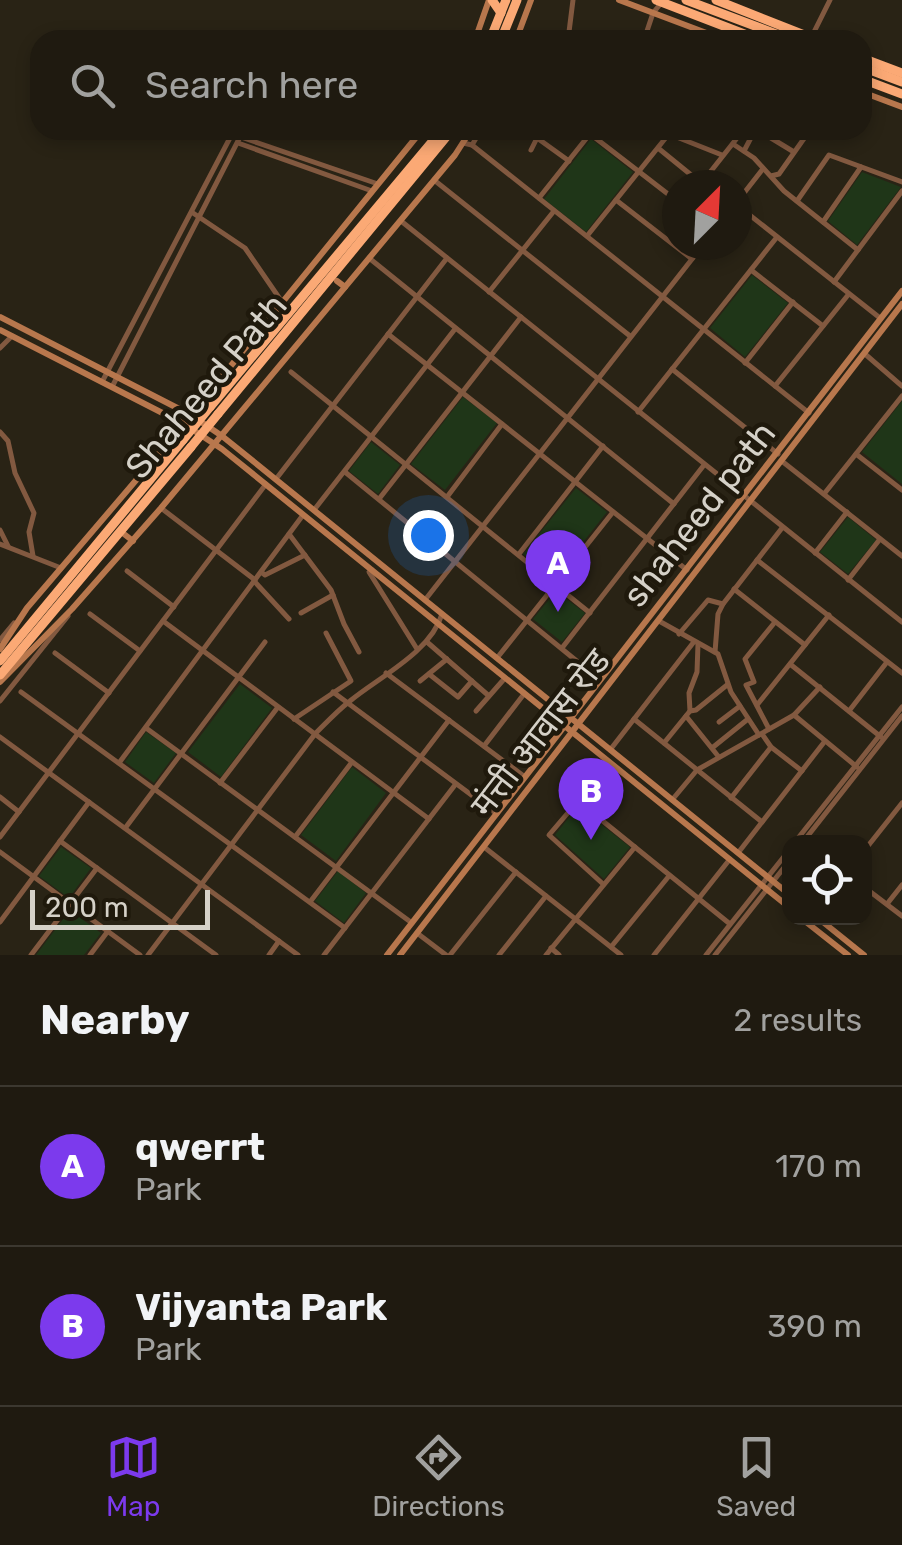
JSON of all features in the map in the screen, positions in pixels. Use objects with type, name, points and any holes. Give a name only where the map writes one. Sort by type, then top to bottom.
[{"type":"highway","points":[[491,0],[501,13]]},
{"type":"highway","points":[[494,30],[506,0]]},
{"type":"highway","points":[[505,30],[517,0]]},
{"type":"highway","points":[[686,0],[766,30]]},
{"type":"highway","points":[[716,0],[733,3],[794,30]]},
{"type":"highway","points":[[659,1],[734,30]]},
{"type":"highway","points":[[872,62],[902,73]]},
{"type":"highway","points":[[872,70],[902,82]]},
{"type":"highway","points":[[872,83],[902,94]]},
{"type":"highway","name":"Shaheed Path","points":[[0,679],[436,140]]},
{"type":"highway","name":"Shaheed Path","points":[[0,661],[187,444]]},
{"type":"street","points":[[479,30],[491,0]]},
{"type":"street","points":[[520,30],[531,0]]},
{"type":"street","points":[[569,30],[573,0]]},
{"type":"street","points":[[619,0],[698,30]]},
{"type":"street","points":[[817,30],[829,0]]},
{"type":"street","points":[[647,30],[659,1]]},
{"type":"street","points":[[872,96],[902,107]]},
{"type":"street","points":[[102,382],[229,140]]},
{"type":"street","points":[[112,387],[239,140],[375,187]]},
{"type":"street","points":[[191,414],[317,264],[414,140]]},
{"type":"street","points":[[0,701],[466,140]]},
{"type":"street","points":[[472,145],[474,140]]},
{"type":"street","points":[[531,150],[536,140]]},
{"type":"street","points":[[546,140],[568,162]]},
{"type":"street","points":[[539,198],[583,140]]},
{"type":"street","points":[[600,140],[662,189]]},
{"type":"street","points":[[587,236],[664,140]]},
{"type":"street","points":[[688,140],[723,156]]},
{"type":"street","points":[[712,170],[736,140]]},
{"type":"street","points":[[744,152],[750,140]]},
{"type":"street","points":[[774,140],[794,152]]},
{"type":"street","points":[[771,176],[779,174],[803,140]]},
{"type":"street","points":[[463,143],[472,145],[809,413]]},
{"type":"street","points":[[733,144],[858,250]]},
{"type":"street","points":[[658,148],[684,170]]},
{"type":"street","points":[[796,201],[829,155],[902,182]]},
{"type":"street","points":[[823,222],[861,167]]},
{"type":"street","points":[[752,184],[762,170]]},
{"type":"street","points":[[434,180],[630,336]]},
{"type":"street","points":[[834,282],[902,191]]},
{"type":"street","points":[[616,200],[662,236]]},
{"type":"street","points":[[489,292],[554,210]]},
{"type":"street","points":[[193,213],[244,248],[282,302]]},
{"type":"street","points":[[752,216],[881,319]]},
{"type":"street","points":[[400,220],[902,622]]},
{"type":"street","points":[[638,412],[777,237]]},
{"type":"street","points":[[369,258],[674,504]]},
{"type":"street","points":[[0,837],[266,484],[276,479],[447,258]]},
{"type":"street","points":[[425,600],[691,260]]},
{"type":"street","points":[[751,270],[823,326]]},
{"type":"street","points":[[337,280],[345,287]]},
{"type":"street","name":"shaheed path","points":[[387,955],[600,680],[780,458],[809,413],[902,292]]},
{"type":"street","points":[[775,386],[849,294]]},
{"type":"street","points":[[746,362],[793,302]]},
{"type":"street","points":[[780,458],[902,304]]},
{"type":"street","points":[[0,317],[191,414],[222,436],[782,889]]},
{"type":"street","points":[[379,499],[521,317]]},
{"type":"street","points":[[314,510],[455,328]]},
{"type":"street","points":[[0,330],[184,424],[214,444],[782,902]]},
{"type":"street","points":[[29,345],[34,334]]},
{"type":"street","points":[[388,334],[687,570]]},
{"type":"street","points":[[0,348],[12,336]]},
{"type":"street","points":[[865,354],[902,386]]},
{"type":"street","points":[[672,369],[902,556]]},
{"type":"street","points":[[291,372],[590,614]]},
{"type":"street","points":[[824,494],[902,396]]},
{"type":"street","points":[[0,640],[184,424]]},
{"type":"street","points":[[446,497],[502,424]]},
{"type":"street","points":[[0,432],[8,441],[15,473],[34,512],[28,532],[34,556]]},
{"type":"street","points":[[518,555],[603,446]]},
{"type":"street","points":[[856,454],[902,490]]},
{"type":"street","points":[[562,648],[704,465]]},
{"type":"street","points":[[345,472],[600,680]]},
{"type":"street","name":"मंत्ती आवास रोड","points":[[400,955],[659,621],[747,500]]},
{"type":"street","points":[[161,508],[255,580],[289,620]]},
{"type":"street","points":[[497,658],[613,512]]},
{"type":"street","points":[[814,553],[846,512]]},
{"type":"street","points":[[119,763],[303,515]]},
{"type":"street","points":[[782,528],[723,604],[718,614],[715,652],[728,686],[748,719],[771,748],[802,771]]},
{"type":"street","points":[[0,530],[9,548]]},
{"type":"street","points":[[124,534],[132,541]]},
{"type":"street","points":[[289,534],[333,595],[360,652]]},
{"type":"street","points":[[848,580],[880,538]]},
{"type":"street","points":[[0,544],[60,568]]},
{"type":"street","points":[[261,572],[264,575],[305,555]]},
{"type":"street","points":[[757,560],[902,673]]},
{"type":"street","points":[[372,570],[369,572],[417,648]]},
{"type":"street","points":[[127,571],[174,606]]},
{"type":"street","points":[[734,589],[805,645]]},
{"type":"street","points":[[301,613],[333,595]]},
{"type":"street","points":[[679,634],[708,600],[723,604]]},
{"type":"street","points":[[0,649],[27,608]]},
{"type":"street","points":[[0,679],[72,610]]},
{"type":"street","points":[[90,614],[140,651]]},
{"type":"street","points":[[148,955],[314,734],[426,641],[439,626],[442,614]]},
{"type":"street","points":[[757,705],[828,615]]},
{"type":"street","points":[[163,621],[429,819]]},
{"type":"street","points":[[659,621],[715,652]]},
{"type":"street","points":[[769,729],[746,685],[754,682],[744,659],[775,622]]},
{"type":"street","points":[[294,719],[350,680],[326,633]]},
{"type":"street","points":[[426,641],[489,696]]},
{"type":"street","points":[[125,828],[265,642]]},
{"type":"street","points":[[696,643],[697,672],[689,692],[688,714],[719,758]]},
{"type":"street","points":[[610,750],[696,643]]},
{"type":"street","points":[[55,653],[109,693]]},
{"type":"street","points":[[420,681],[447,659]]},
{"type":"street","points":[[19,661],[28,667]]},
{"type":"street","points":[[848,711],[888,662]]},
{"type":"street","points":[[790,664],[882,738]]},
{"type":"street","points":[[386,673],[525,777]]},
{"type":"street","points":[[429,674],[458,697],[472,681]]},
{"type":"street","points":[[476,711],[505,678]]},
{"type":"street","points":[[663,743],[688,714],[728,686]]},
{"type":"street","points":[[672,800],[697,770],[794,715],[820,687]]},
{"type":"street","points":[[22,692],[345,928]]},
{"type":"street","points":[[333,692],[496,814]]},
{"type":"street","points":[[484,746],[524,694]]},
{"type":"street","points":[[719,722],[740,706]]},
{"type":"street","points":[[220,782],[278,708]]},
{"type":"street","points":[[882,738],[902,708]]},
{"type":"street","points":[[794,715],[858,768]]},
{"type":"street","points":[[808,835],[902,716]]},
{"type":"street","points":[[634,719],[762,822]]},
{"type":"street","points":[[712,748],[748,719]]},
{"type":"street","points":[[310,902],[449,720]]},
{"type":"street","points":[[146,728],[412,922]]},
{"type":"street","points":[[0,737],[298,955]]},
{"type":"street","points":[[738,853],[825,741]]},
{"type":"street","points":[[732,798],[771,748]]},
{"type":"street","points":[[295,837],[352,762]]},
{"type":"street","points":[[604,885],[550,836],[609,762]]},
{"type":"street","points":[[324,955],[455,785]]},
{"type":"street","points":[[0,798],[19,812]]},
{"type":"street","points":[[578,801],[730,924]]},
{"type":"street","points":[[0,922],[89,802]]},
{"type":"street","points":[[872,841],[902,802]]},
{"type":"street","points":[[60,841],[216,955]]},
{"type":"street","points":[[484,847],[621,955]]},
{"type":"street","points":[[546,955],[635,848]]},
{"type":"street","points":[[0,852],[140,955]]},
{"type":"street","points":[[654,955],[730,860]]},
{"type":"street","points":[[715,955],[782,861]]},
{"type":"street","points":[[31,955],[96,868]]},
{"type":"street","points":[[770,879],[782,868]]},
{"type":"street","points":[[417,934],[448,955],[516,872]]},
{"type":"street","points":[[611,947],[670,875]]},
{"type":"street","points":[[887,904],[902,885]]},
{"type":"street","points":[[706,955],[764,887]]},
{"type":"street","points":[[872,893],[902,916]]},
{"type":"street","points":[[503,954],[546,896]]},
{"type":"street","points":[[810,925],[848,955]]},
{"type":"street","points":[[827,925],[864,955]]},
{"type":"street","points":[[90,955],[108,931]]},
{"type":"street","points":[[269,955],[280,942]]},
{"type":"street","points":[[551,948],[560,955]]},
{"type":"green space","points":[[590,140],[633,172],[586,232],[544,199]]},
{"type":"green space","points":[[862,172],[901,187],[857,245],[828,221]]},
{"type":"green space","points":[[752,275],[788,303],[745,357],[710,328]]},
{"type":"green space","points":[[463,397],[497,423],[445,490],[411,464]]},
{"type":"green space","points":[[902,401],[902,484],[862,452]]},
{"type":"green space","points":[[371,442],[400,465],[378,494],[349,471]]},
{"type":"green space","points":[[576,488],[607,512],[554,579],[523,554]]},
{"type":"green space","points":[[848,517],[876,540],[848,574],[820,552]]},
{"type":"green space","points":[[556,591],[585,613],[562,642],[533,619]]},
{"type":"green space","points":[[240,684],[272,708],[221,777],[188,752]]},
{"type":"green space","points":[[146,732],[176,753],[154,783],[125,762]]},
{"type":"green space","points":[[352,767],[386,793],[336,861],[301,835]]},
{"type":"green space","points":[[578,806],[630,847],[604,879],[555,835]]},
{"type":"green space","points":[[61,847],[91,868],[69,898],[39,876]]},
{"type":"green space","points":[[338,871],[366,893],[344,923],[315,901]]},
{"type":"green space","points":[[70,910],[101,933],[84,955],[36,955]]},
{"type":"place","name":"qwerrt","points":[[558,612]]},
{"type":"place","name":"Vijyanta Park","points":[[591,840]]}]
